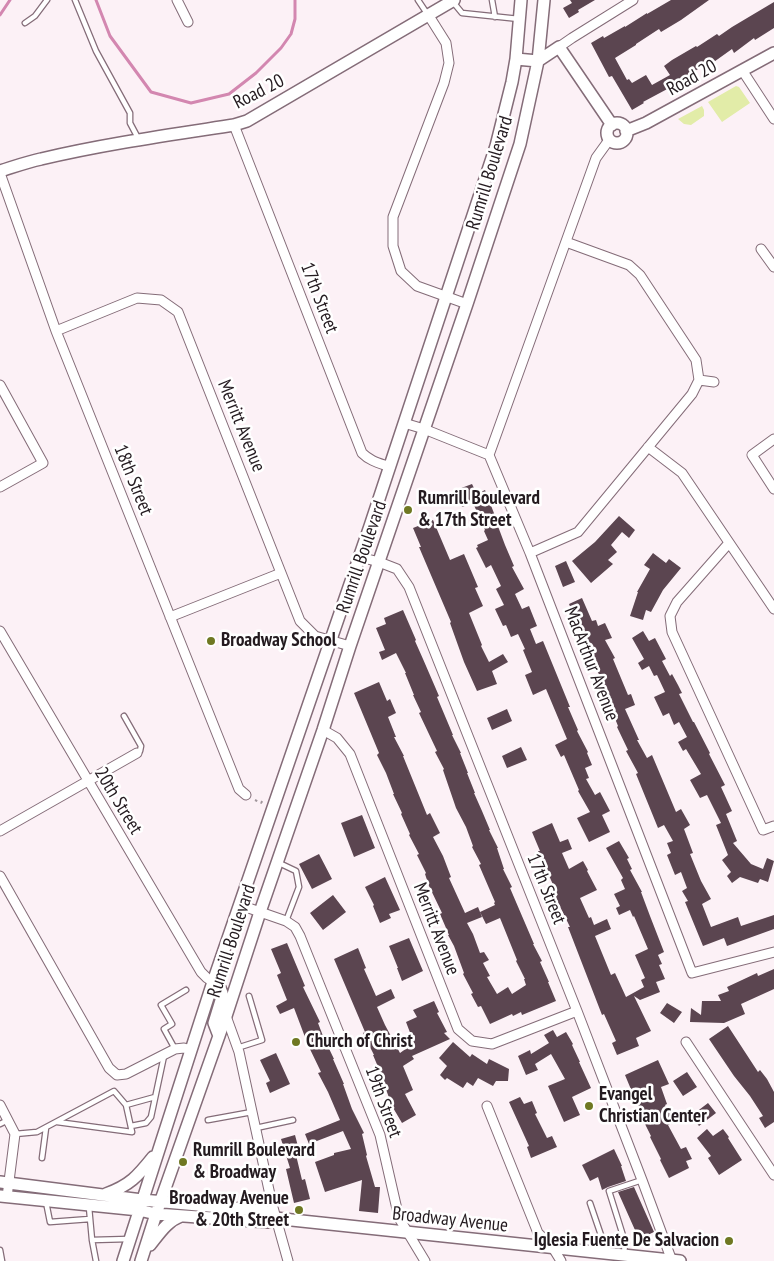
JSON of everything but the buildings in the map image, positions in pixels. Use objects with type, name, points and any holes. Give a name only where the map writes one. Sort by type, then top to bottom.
[{"type":"main road","name":"Road 20","points":[[0,172],[39,159],[138,140],[234,125],[247,121],[453,0]]},
{"type":"main road","name":"Rumrill Boulevard","points":[[142,1257],[226,1016],[520,144],[538,61],[544,0]]},
{"type":"main road","name":"Rumrill Boulevard","points":[[123,1261],[213,982],[360,556],[496,146],[516,59],[520,7]]},
{"type":"main road","points":[[516,59],[538,61],[559,48],[612,124]]},
{"type":"main road","name":"Road 20","points":[[609,140],[614,143],[621,142],[626,137],[626,131],[646,123],[774,53]]},
{"type":"main road","points":[[609,140],[607,130],[612,124],[620,124],[626,131]]},
{"type":"main road","points":[[213,982],[220,988],[222,993],[214,1022],[219,1036]]},
{"type":"main road","points":[[102,1195],[119,1189],[138,1176],[158,1151]]},
{"type":"main road","name":"Broadway Avenue","points":[[4,1182],[102,1195],[140,1205],[156,1214],[268,1222],[276,1218]]},
{"type":"main road","name":"Broadway Avenue","points":[[4,1197],[89,1205],[140,1205],[161,1202],[265,1211],[276,1218],[600,1253],[618,1257],[675,1261]]},
{"type":"main road","points":[[142,1257],[162,1229],[168,1223],[182,1216]]},
{"type":"street","points":[[177,0],[188,22]]},
{"type":"street","points":[[559,48],[634,0]]},
{"type":"street","points":[[428,16],[446,43],[448,63],[444,83],[394,217],[393,246],[401,271],[417,286],[467,304]]},
{"type":"street","points":[[742,70],[774,119]]},
{"type":"street","name":"17th Street","points":[[234,125],[362,453],[366,458],[390,467]]},
{"type":"street","points":[[404,423],[489,454],[596,158],[609,140]]},
{"type":"street","name":"18th Street","points":[[0,172],[56,331],[239,789],[246,796]]},
{"type":"street","points":[[530,553],[578,532],[692,394],[699,380],[696,360],[640,275],[629,265],[566,242]]},
{"type":"street","points":[[761,248],[774,267]]},
{"type":"street","name":"Merritt Avenue","points":[[56,331],[137,298],[161,300],[178,312],[300,622],[315,636],[350,646]]},
{"type":"street","points":[[699,380],[714,382]]},
{"type":"street","points":[[0,386],[43,463],[0,487]]},
{"type":"street","points":[[774,439],[752,455],[774,489]]},
{"type":"street","points":[[648,447],[682,473],[774,610]]},
{"type":"street","name":"MacArthur Avenue","points":[[489,454],[530,553],[692,973],[774,952]]},
{"type":"street","points":[[729,543],[677,602],[670,616],[672,632],[763,830],[774,826]]},
{"type":"street","name":"17th Street","points":[[360,556],[397,569],[409,587],[675,1261]]},
{"type":"street","points":[[170,617],[281,573]]},
{"type":"street","name":"20th Street","points":[[0,632],[201,972],[213,982]]},
{"type":"street","name":"Merritt Avenue","points":[[323,730],[337,738],[350,754],[458,1029],[472,1041],[492,1044],[577,1011]]},
{"type":"street","points":[[0,831],[137,753]]},
{"type":"street","points":[[0,876],[109,1068],[117,1075],[126,1074],[175,1050],[184,1048],[191,1050]]},
{"type":"street","points":[[240,905],[286,921]]},
{"type":"street","name":"19th Street","points":[[286,921],[295,927],[300,936],[366,1098],[380,1135],[399,1218],[425,1261]]},
{"type":"street","points":[[226,1016],[238,1048],[276,1218],[288,1261]]},
{"type":"street","points":[[686,1042],[774,1175]]},
{"type":"street","points":[[0,1105],[4,1122],[15,1134],[4,1182],[4,1197]]},
{"type":"street","points":[[487,1106],[538,1233],[553,1248],[561,1261]]},
{"type":"lane","points":[[25,23],[35,16],[47,0]]},
{"type":"lane","points":[[75,0],[96,51],[130,113],[130,123],[138,140]]},
{"type":"lane","points":[[418,0],[428,16]]},
{"type":"lane","points":[[453,0],[462,13],[495,17],[520,7]]},
{"type":"lane","points":[[492,0],[495,17]]},
{"type":"lane","points":[[124,716],[141,746],[140,751],[137,753]]},
{"type":"lane","points":[[277,862],[296,871],[298,886],[286,921]]},
{"type":"lane","points":[[175,1050],[164,1028],[172,1024],[161,1005],[186,990]]},
{"type":"lane","points":[[238,1048],[262,1040],[250,996]]},
{"type":"lane","points":[[130,1126],[146,1123],[151,1117],[164,1056]]},
{"type":"lane","points":[[15,1134],[37,1132],[114,1091],[126,1105],[132,1132],[57,1122]]},
{"type":"lane","points":[[126,1105],[155,1097]]},
{"type":"lane","points":[[208,1120],[252,1112]]},
{"type":"lane","points":[[256,1128],[293,1120]]},
{"type":"lane","points":[[42,1158],[46,1128]]},
{"type":"lane","points":[[618,1257],[625,1242],[609,1192],[642,1180]]},
{"type":"lane","points":[[46,1201],[50,1222],[90,1219]]},
{"type":"lane","points":[[590,1204],[603,1240],[600,1253]]},
{"type":"lane","points":[[89,1205],[96,1261]]},
{"type":"lane","points":[[92,1240],[130,1239]]},
{"type":"lane","points":[[0,1250],[2,1261]]},
{"type":"path","points":[[246,796],[261,803],[264,799],[267,800]]},
{"type":"green space","points":[[736,86],[739,87],[750,103],[722,122],[708,102]]},
{"type":"green space","points":[[702,106],[704,116],[691,125],[684,124],[678,119]]},
{"type":"waterway","points":[[0,15],[10,0]]},
{"type":"waterway","points":[[96,0],[110,36],[151,92],[191,103],[229,94],[256,73],[281,48],[291,34],[295,19],[295,0]]},
{"type":"place","name":"Rumrill Boulevard & 17th Street","points":[[408,510]]},
{"type":"place","name":"Broadway School","points":[[211,641]]},
{"type":"place","name":"Church of Christ","points":[[296,1042]]},
{"type":"place","name":"Evangel Christian Center","points":[[589,1106]]},
{"type":"place","name":"Rumrill Boulevard & Broadway","points":[[183,1162]]},
{"type":"place","name":"Broadway Avenue & 20th Street","points":[[299,1210]]},
{"type":"place","name":"Iglesia Fuente De Salvacion","points":[[729,1241]]}]
